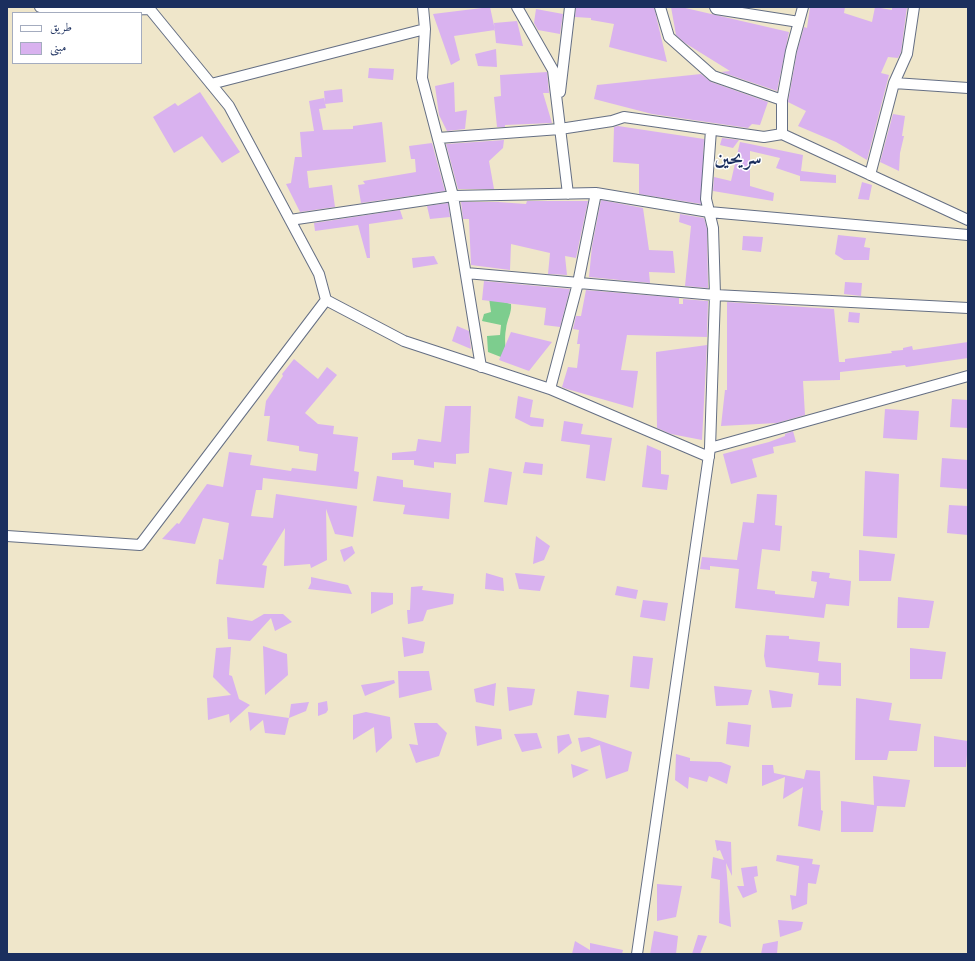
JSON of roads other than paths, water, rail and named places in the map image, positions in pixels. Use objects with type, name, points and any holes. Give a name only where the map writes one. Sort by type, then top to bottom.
[{"type":"street","points":[[40,7],[58,12]]},
{"type":"street","points":[[424,7],[425,29],[422,78],[453,196],[481,367]]},
{"type":"street","points":[[518,7],[554,70],[568,194]]},
{"type":"street","points":[[559,108],[570,7]]},
{"type":"street","points":[[660,7],[669,38],[713,76],[782,100]]},
{"type":"street","points":[[716,7],[716,9],[799,22]]},
{"type":"street","points":[[782,134],[782,100],[791,51],[803,7]]},
{"type":"street","points":[[870,175],[894,84],[907,54],[914,7]]},
{"type":"street","points":[[79,12],[148,8],[229,106],[319,274],[326,300],[404,341],[550,389],[710,452],[968,376]]},
{"type":"street","points":[[211,84],[425,29]]},
{"type":"street","points":[[894,84],[968,88]]},
{"type":"street","points":[[438,138],[560,129],[612,121],[624,117],[764,137],[782,134],[968,220]]},
{"type":"street","points":[[638,954],[710,452],[716,295],[713,228],[706,199],[710,130]]},
{"type":"street","points":[[290,220],[453,196],[596,193],[709,212],[968,235]]},
{"type":"street","points":[[550,389],[578,283],[596,193]]},
{"type":"street","points":[[466,273],[716,295],[968,308]]},
{"type":"street","points":[[7,536],[140,545],[326,300]]},
{"type":"district","name":"سريحين","points":[[738,159]]}]
